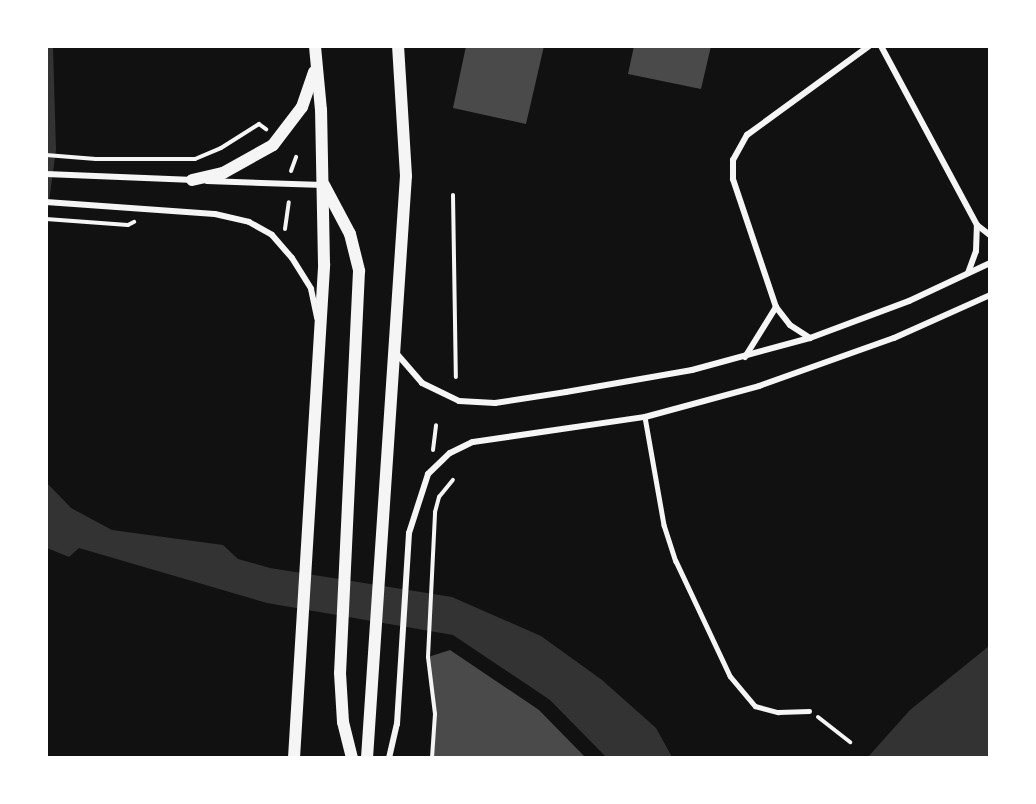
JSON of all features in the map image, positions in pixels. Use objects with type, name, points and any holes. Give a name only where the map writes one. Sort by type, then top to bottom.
[{"type":"main road","points":[[192,180],[223,173],[250,160],[273,145],[289,128],[314,78],[314,46]]},
{"type":"main road","points":[[294,758],[307,506],[320,331],[324,185],[314,46]]},
{"type":"main road","points":[[367,758],[406,176],[398,46]]},
{"type":"main road","points":[[324,185],[350,234],[359,271],[340,673],[344,722],[352,758]]},
{"type":"street","points":[[810,338],[790,325],[776,307],[733,179],[736,151],[747,135],[869,46]]},
{"type":"street","points":[[881,46],[978,225],[990,235]]},
{"type":"street","points":[[46,174],[324,185]]},
{"type":"street","points":[[46,202],[215,214],[249,222],[272,235],[292,258],[311,289],[320,331]]},
{"type":"street","points":[[968,274],[976,251],[978,225]]},
{"type":"street","points":[[394,351],[411,374],[434,391],[459,400],[483,404],[617,384],[745,358],[810,338],[909,301],[990,263]]},
{"type":"street","points":[[389,758],[395,740],[409,533],[428,474],[461,447],[645,417],[827,364],[990,295]]},
{"type":"street","points":[[745,358],[776,307]]},
{"type":"lane","points":[[645,417],[664,525],[676,561],[730,676],[755,706],[778,712],[809,711]]},
{"type":"path","points":[[46,155],[96,159],[195,159],[221,148],[259,124],[270,132]]},
{"type":"path","points":[[290,174],[296,157],[302,155]]},
{"type":"path","points":[[453,195],[456,377]]},
{"type":"path","points":[[284,236],[289,202]]},
{"type":"path","points":[[46,219],[99,223]]},
{"type":"path","points":[[433,450],[436,425]]},
{"type":"path","points":[[432,758],[435,714],[428,657],[436,504],[453,480]]},
{"type":"path","points":[[809,711],[850,742]]},
{"type":"shaded area","points":[[53,46],[56,150],[47,216],[46,47]]},
{"type":"shaded area","points":[[46,482],[71,508],[112,530],[223,545],[238,559],[270,568],[452,597],[541,636],[602,680],[656,728],[672,757],[606,757],[550,700],[453,635],[267,603],[79,548],[69,557],[47,548]]},
{"type":"shaded area","points":[[989,646],[989,757],[868,757],[910,710]]},
{"type":"building","points":[[466,46],[544,46],[526,124],[453,108]]},
{"type":"building","points":[[634,46],[711,46],[701,89],[628,74]]},
{"type":"building","points":[[450,650],[539,710],[586,758],[432,758],[435,714],[428,657]]}]
